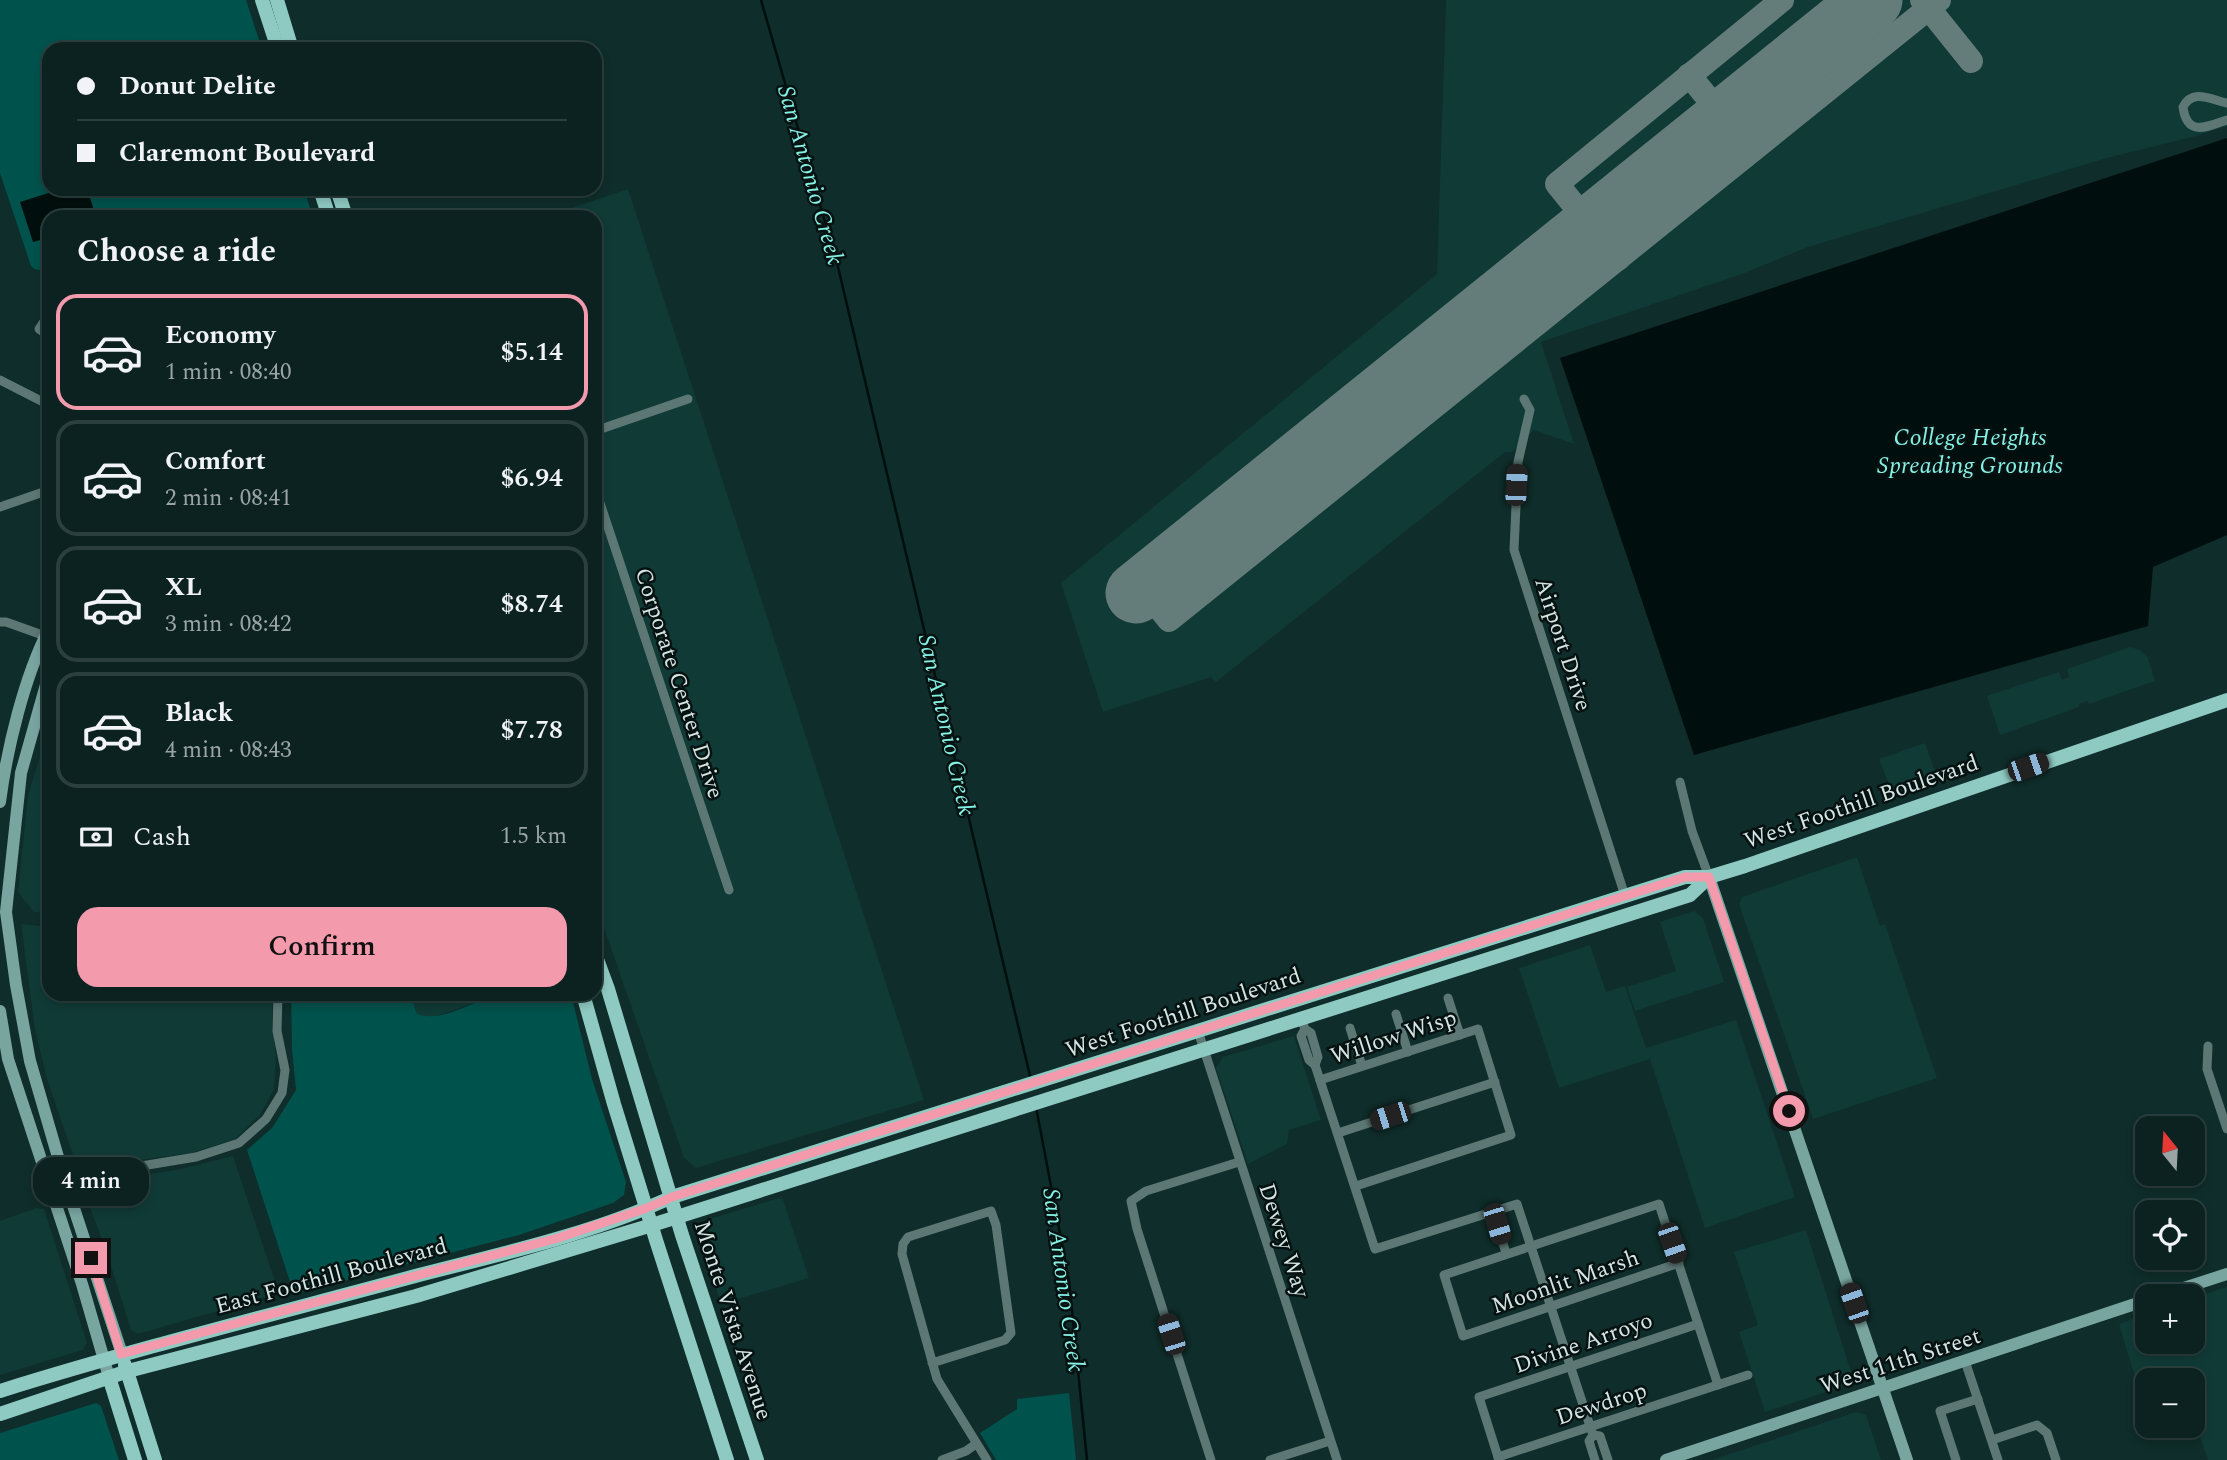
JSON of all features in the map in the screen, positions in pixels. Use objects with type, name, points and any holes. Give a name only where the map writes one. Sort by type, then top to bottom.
[{"type":"main road","points":[[262,0],[276,42]]},
{"type":"main road","points":[[276,0],[290,42]]},
{"type":"main road","points":[[0,802],[4,774],[28,681],[42,648]]},
{"type":"main road","points":[[42,699],[21,773],[3,912],[30,1061],[65,1181],[155,1460]]},
{"type":"main road","name":"West Foothill Boulevard","points":[[672,1197],[1685,877],[1709,877],[2227,700]]},
{"type":"main road","points":[[1709,877],[1907,1460]]},
{"type":"main road","name":"West Foothill Boulevard","points":[[677,1215],[1204,1050],[1303,1024],[1435,976],[1690,895],[1709,877]]},
{"type":"main road","points":[[1528,946],[1534,935],[1579,919],[1585,908]]},
{"type":"main road","points":[[1435,976],[1446,962],[1493,947],[1499,940],[1498,936]]},
{"type":"main road","name":"Monte Vista Avenue","points":[[602,973],[757,1460]]},
{"type":"main road","points":[[585,1001],[614,1104],[727,1460]]},
{"type":"main road","points":[[0,1011],[8,1059],[135,1460]]},
{"type":"main road","points":[[849,1161],[859,1150],[898,1134],[901,1125]]},
{"type":"main road","name":"East Foothill Boulevard","points":[[0,1391],[121,1354],[548,1241],[672,1197]]},
{"type":"main road","name":"East Foothill Boulevard","points":[[0,1414],[128,1371],[416,1296],[677,1215]]},
{"type":"main road","points":[[2196,1284],[2227,1274]]},
{"type":"main road","name":"West 11th Street","points":[[1666,1460],[2135,1304]]},
{"type":"street","points":[[2227,103],[2201,95],[2189,99],[2183,107],[2187,121],[2192,126],[2203,127],[2227,120]]},
{"type":"street","points":[[0,380],[42,403]]},
{"type":"street","points":[[602,429],[688,399]]},
{"type":"street","name":"Airport Drive","points":[[1524,399],[1530,410],[1518,462],[1514,550],[1625,896]]},
{"type":"street","points":[[0,507],[42,492]]},
{"type":"street","name":"Corporate Center Drive","points":[[602,509],[729,890]]},
{"type":"street","points":[[0,622],[42,632]]},
{"type":"street","points":[[1680,782],[1692,831],[1709,877]]},
{"type":"street","points":[[1448,998],[1460,1035]]},
{"type":"street","points":[[50,1186],[81,1176],[196,1157],[239,1143],[266,1119],[282,1093],[285,1070],[276,1031],[278,1001]]},
{"type":"street","points":[[1396,1014],[1408,1052]]},
{"type":"street","points":[[1303,1024],[1301,1036],[1310,1047],[1309,1060],[1315,1065],[1376,1249],[1517,1204],[1592,1431],[1589,1441],[1594,1456],[1604,1449]]},
{"type":"street","points":[[1350,1028],[1362,1066]]},
{"type":"street","name":"Willow Wisp","points":[[1320,1080],[1478,1029],[1495,1082]]},
{"type":"street","name":"Dewey Way","points":[[1199,1031],[1337,1460]]},
{"type":"street","points":[[2208,1045],[2207,1069],[2227,1129]]},
{"type":"street","points":[[1338,1133],[1495,1082],[1511,1135],[1356,1186]]},
{"type":"street","points":[[1211,1460],[1137,1229],[1131,1201],[1146,1191],[1239,1162]]},
{"type":"street","points":[[1497,1224],[1506,1253],[1658,1204],[1718,1385]]},
{"type":"street","points":[[932,1363],[1005,1340],[1011,1334],[996,1225],[991,1210],[908,1237],[903,1244],[902,1254],[932,1363],[937,1379],[987,1460]]},
{"type":"street","name":"Moonlit Marsh","points":[[1506,1253],[1444,1275],[1463,1336],[1679,1263]]},
{"type":"street","name":"Divine Arroyo","points":[[1499,1458],[1479,1397],[1698,1324]]},
{"type":"street","points":[[1965,1361],[1998,1460]]},
{"type":"street","name":"Dewdrop","points":[[1499,1458],[1592,1431],[1748,1375]]},
{"type":"street","points":[[1955,1460],[1940,1411],[1978,1398]]},
{"type":"street","points":[[1992,1440],[2038,1425],[2047,1433],[2056,1460]]},
{"type":"street","points":[[1592,1431],[1600,1436],[1608,1460]]},
{"type":"street","points":[[1270,1460],[1331,1441]]},
{"type":"street","points":[[942,1460],[976,1444]]},
{"type":"shaded area","points":[[0,0],[246,0],[260,42],[42,42],[42,196],[306,196],[311,210],[42,210],[40,270],[31,266],[0,173]]},
{"type":"shaded area","points":[[1446,0],[2227,0],[2227,126],[2107,158],[1808,247],[1742,274],[1541,342],[1574,444],[1534,430],[1512,452],[1505,452],[1216,682],[1211,677],[1103,712],[1061,583],[1437,274]]},
{"type":"shaded area","points":[[628,189],[924,1100],[696,1168],[684,1158],[602,922],[602,210],[566,210]]},
{"type":"shaded area","points":[[2130,647],[2140,650],[2148,658],[2155,681],[2089,704],[2087,701],[2079,704],[2079,707],[2000,735],[1987,696],[2059,672],[2062,680],[2069,677],[2067,669]]},
{"type":"shaded area","points":[[1925,743],[1938,780],[1893,795],[1879,759]]},
{"type":"shaded area","points":[[42,749],[42,913],[34,912],[18,892],[28,796]]},
{"type":"shaded area","points":[[1857,857],[1880,926],[1885,924],[1937,1078],[1813,1119],[1739,904],[1742,897]]},
{"type":"shaded area","points":[[1694,911],[1703,918],[1724,982],[1635,1011],[1627,987],[1676,971],[1660,922]]},
{"type":"shaded area","points":[[21,924],[42,926],[42,1001],[273,1001],[272,1024],[276,1056],[274,1089],[260,1115],[235,1139],[191,1153],[89,1167],[75,1161],[47,1079],[35,1030]]},
{"type":"shaded area","points":[[1590,945],[1606,992],[1625,986],[1646,1048],[1736,1020],[1795,1197],[1705,1228],[1650,1059],[1559,1088],[1519,968]]},
{"type":"shaded area","points":[[291,1001],[412,1001],[417,1014],[436,1016],[478,1001],[573,1001],[592,1079],[626,1182],[624,1195],[613,1203],[519,1235],[294,1294],[247,1150],[272,1128],[296,1090]]},
{"type":"shaded area","points":[[412,1001],[478,1001],[427,1018],[417,1014]]},
{"type":"shaded area","points":[[1294,1036],[1321,1120],[1289,1130],[1287,1144],[1248,1164],[1216,1068],[1223,1057]]},
{"type":"shaded area","points":[[233,1156],[279,1293],[138,1334],[131,1330],[86,1197],[86,1188],[94,1183],[181,1169]]},
{"type":"shaded area","points":[[782,1197],[809,1278],[721,1304],[699,1232],[706,1220]]},
{"type":"shaded area","points":[[36,1208],[44,1209],[87,1343],[83,1350],[0,1375],[0,1221]]},
{"type":"shaded area","points":[[1806,1230],[1851,1372],[1844,1386],[1765,1412],[1739,1332],[1758,1325],[1734,1252]]},
{"type":"shaded area","points":[[2227,1287],[2227,1460],[2208,1460],[2200,1438],[2205,1438],[2205,1368],[2135,1368],[2135,1377],[2119,1324],[2135,1318],[2135,1354],[2205,1354],[2205,1294]]},
{"type":"shaded area","points":[[1069,1393],[1076,1460],[996,1460],[980,1433],[1017,1409],[1017,1399]]},
{"type":"shaded area","points":[[96,1403],[101,1406],[119,1460],[0,1460],[0,1433]]},
{"type":"shaded area","points":[[1856,1412],[1866,1415],[1881,1460],[1712,1460]]},
{"type":"water","name":"College Heights Spreading Grounds","points":[[2227,138],[2227,535],[2153,567],[2148,626],[1694,755],[1560,358]]},
{"type":"water","points":[[42,195],[89,196],[94,210],[42,210],[42,240],[33,242],[20,202]]},
{"type":"waterway","name":"San Antonio Creek","points":[[761,0],[838,267],[1031,1080]]},
{"type":"waterway","name":"San Antonio Creek","points":[[1036,1107],[1069,1281],[1087,1460]]},
{"type":"taxiway","points":[[1618,259],[1557,184],[1782,0]]},
{"type":"taxiway","points":[[1922,0],[1971,61]]},
{"type":"taxiway","points":[[1143,588],[1169,620],[1939,0]]},
{"type":"taxiway","points":[[1689,75],[1751,151]]},
{"type":"taxiway","points":[[1332,435],[1358,468]]},
{"type":"runway","points":[[1136,593],[1872,0]]},
{"type":"route","points":[[91,1258],[121,1354],[558,1238],[672,1197],[1685,877],[1709,877],[1789,1111]]}]
